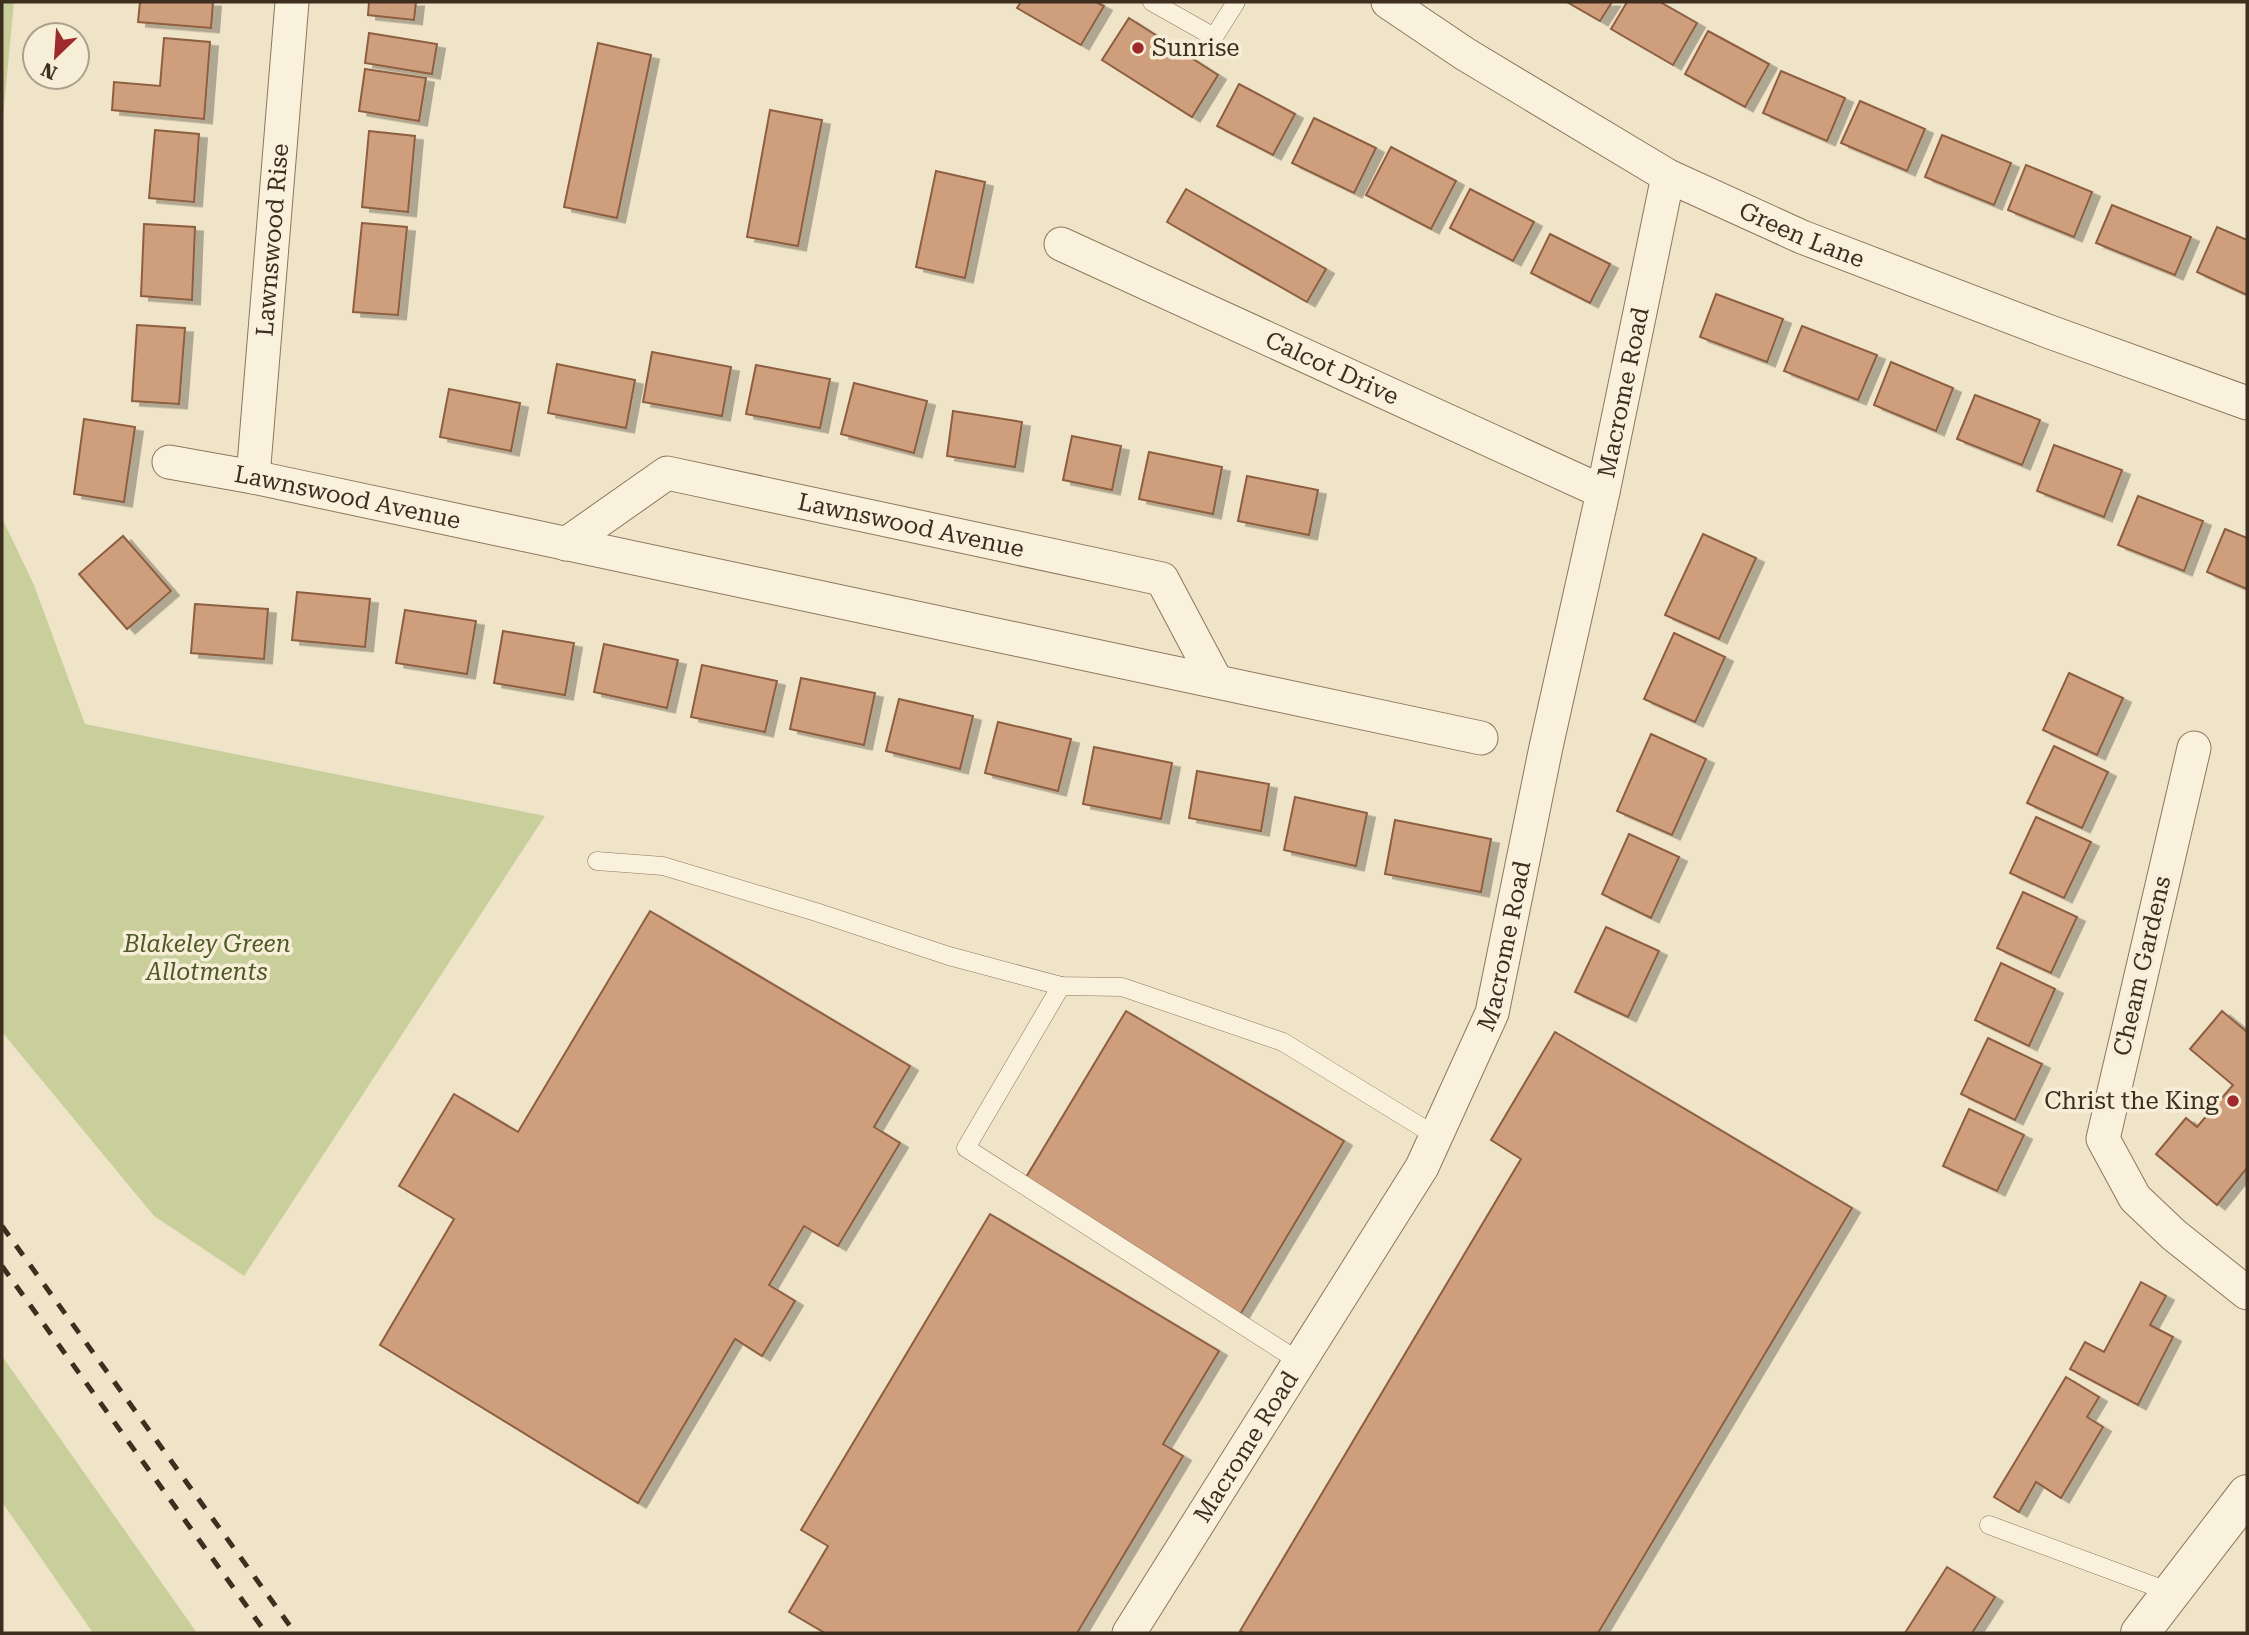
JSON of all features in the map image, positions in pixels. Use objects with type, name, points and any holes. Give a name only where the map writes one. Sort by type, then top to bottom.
[{"type":"street","name":"Lawnswood Rise","points":[[253,477],[292,2]]},
{"type":"street","name":"Green Lane","points":[[1388,2],[1465,54],[1668,176],[1801,237],[2050,332],[2247,403]]},
{"type":"street","name":"Macrome Road","points":[[1129,1633],[1422,1167],[1492,1013],[1668,176]]},
{"type":"street","name":"Calcot Drive","points":[[1061,244],[1603,492]]},
{"type":"street","name":"Lawnswood Avenue","points":[[169,462],[253,477],[1481,738]]},
{"type":"street","name":"Lawnswood Avenue","points":[[566,544],[667,473],[1162,579],[1216,681]]},
{"type":"street","name":"Cheam Gardens","points":[[2194,748],[2103,1139],[2135,1198],[2174,1235],[2247,1293]]},
{"type":"street","points":[[2140,1633],[2247,1494]]},
{"type":"lane","points":[[1153,2],[1214,37],[1236,2]]},
{"type":"lane","points":[[597,861],[663,866],[949,956],[1062,986],[1122,988],[1283,1042],[1436,1136]]},
{"type":"lane","points":[[1062,986],[966,1148],[1300,1362]]},
{"type":"lane","points":[[1989,1525],[2170,1592]]},
{"type":"green space","points":[[2,2],[14,2],[2,128]]},
{"type":"green space","name":"Blakeley Green Allotments","points":[[2,518],[34,585],[85,724],[545,816],[244,1276],[154,1216],[2,1032]]},
{"type":"green space","points":[[2,1356],[197,1633],[93,1633],[2,1502]]},
{"type":"building","points":[[140,2],[213,2],[211,28],[138,22]]},
{"type":"building","points":[[369,2],[416,2],[414,20],[368,15]]},
{"type":"building","points":[[1021,2],[1096,2],[1104,6],[1081,45],[1017,8]]},
{"type":"building","points":[[1567,2],[1612,2],[1600,21]]},
{"type":"building","points":[[1627,2],[1660,2],[1697,23],[1673,65],[1611,29]]},
{"type":"building","points":[[1129,18],[1218,75],[1192,117],[1102,60]]},
{"type":"building","points":[[1708,31],[1769,64],[1745,107],[1685,74]]},
{"type":"building","points":[[369,33],[437,44],[432,74],[365,63]]},
{"type":"building","points":[[164,38],[210,42],[204,119],[112,110],[114,82],[160,86]]},
{"type":"building","points":[[598,43],[651,55],[617,218],[564,207]]},
{"type":"building","points":[[365,69],[426,78],[419,121],[359,111]]},
{"type":"building","points":[[1781,71],[1845,98],[1827,141],[1763,113]]},
{"type":"building","points":[[1239,84],[1295,114],[1273,155],[1217,126]]},
{"type":"building","points":[[1860,101],[1925,129],[1907,171],[1841,143]]},
{"type":"building","points":[[770,110],[822,120],[798,246],[747,237]]},
{"type":"building","points":[[1314,118],[1376,148],[1354,193],[1292,163]]},
{"type":"building","points":[[155,130],[199,134],[194,202],[149,198]]},
{"type":"building","points":[[369,131],[415,136],[408,212],[362,207]]},
{"type":"building","points":[[1942,135],[2011,163],[1994,205],[1925,177]]},
{"type":"building","points":[[1391,147],[1456,181],[1431,229],[1366,195]]},
{"type":"building","points":[[2026,165],[2092,192],[2074,237],[2008,210]]},
{"type":"building","points":[[936,171],[985,182],[965,278],[916,267]]},
{"type":"building","points":[[1186,189],[1326,269],[1307,302],[1167,222]]},
{"type":"building","points":[[1470,189],[1534,222],[1513,261],[1450,228]]},
{"type":"building","points":[[2112,205],[2191,237],[2175,275],[2096,243]]},
{"type":"building","points":[[362,223],[407,227],[398,315],[353,312]]},
{"type":"building","points":[[144,224],[195,227],[192,300],[141,296]]},
{"type":"building","points":[[2217,227],[2247,240],[2247,295],[2197,272]]},
{"type":"building","points":[[1550,234],[1610,264],[1590,303],[1531,273]]},
{"type":"building","points":[[1716,294],[1783,319],[1767,362],[1700,337]]},
{"type":"building","points":[[137,325],[185,328],[179,404],[132,401]]},
{"type":"building","points":[[1802,326],[1877,355],[1858,400],[1784,371]]},
{"type":"building","points":[[652,352],[731,367],[722,416],[643,402]]},
{"type":"building","points":[[1891,362],[1953,388],[1936,431],[1874,405]]},
{"type":"building","points":[[557,364],[635,380],[626,428],[548,413]]},
{"type":"building","points":[[756,365],[830,379],[820,428],[746,414]]},
{"type":"building","points":[[854,383],[927,401],[914,453],[841,434]]},
{"type":"building","points":[[449,389],[520,403],[511,451],[440,437]]},
{"type":"building","points":[[1975,395],[2040,420],[2022,465],[1957,439]]},
{"type":"building","points":[[953,411],[1022,422],[1015,467],[947,456]]},
{"type":"building","points":[[84,419],[135,427],[124,502],[74,494]]},
{"type":"building","points":[[1072,436],[1121,446],[1112,490],[1063,480]]},
{"type":"building","points":[[2054,445],[2122,470],[2104,517],[2037,491]]},
{"type":"building","points":[[1149,452],[1222,467],[1213,514],[1139,499]]},
{"type":"building","points":[[1247,476],[1318,490],[1309,535],[1238,521]]},
{"type":"building","points":[[2138,496],[2203,521],[2184,571],[2118,545]]},
{"type":"building","points":[[2225,529],[2247,538],[2247,589],[2207,572]]},
{"type":"building","points":[[1703,534],[1756,558],[1719,639],[1665,615]]},
{"type":"building","points":[[123,536],[171,591],[127,629],[79,574]]},
{"type":"building","points":[[297,592],[370,599],[365,647],[292,640]]},
{"type":"building","points":[[195,604],[268,609],[264,659],[191,653]]},
{"type":"building","points":[[405,610],[476,621],[467,674],[396,663]]},
{"type":"building","points":[[503,631],[574,643],[565,695],[494,683]]},
{"type":"building","points":[[1674,633],[1725,657],[1695,722],[1644,699]]},
{"type":"building","points":[[604,644],[678,660],[667,708],[594,692]]},
{"type":"building","points":[[702,665],[777,681],[765,732],[691,717]]},
{"type":"building","points":[[2069,673],[2123,698],[2097,755],[2043,730]]},
{"type":"building","points":[[801,678],[875,693],[864,745],[790,729]]},
{"type":"building","points":[[899,699],[973,716],[960,769],[886,751]]},
{"type":"building","points":[[998,722],[1071,739],[1058,791],[985,773]]},
{"type":"building","points":[[1651,734],[1706,759],[1672,835],[1617,811]]},
{"type":"building","points":[[2054,746],[2108,772],[2082,828],[2027,803]]},
{"type":"building","points":[[1094,747],[1172,763],[1161,819],[1083,804]]},
{"type":"building","points":[[1197,771],[1269,784],[1261,831],[1189,818]]},
{"type":"building","points":[[1295,797],[1367,813],[1356,866],[1284,850]]},
{"type":"building","points":[[2036,817],[2091,842],[2064,898],[2010,873]]},
{"type":"building","points":[[1395,820],[1491,839],[1481,892],[1385,874]]},
{"type":"building","points":[[1629,834],[1679,857],[1651,918],[1602,894]]},
{"type":"building","points":[[2023,892],[2077,917],[2051,973],[1997,948]]},
{"type":"building","points":[[650,911],[910,1066],[874,1127],[900,1143],[838,1246],[804,1226],[769,1285],[795,1301],[762,1356],[735,1339],[638,1503],[380,1345],[454,1219],[399,1186],[454,1094],[518,1132]]},
{"type":"building","points":[[1606,927],[1659,951],[1628,1017],[1575,992]]},
{"type":"building","points":[[2001,963],[2055,989],[2029,1046],[1975,1020]]},
{"type":"building","points":[[1126,1011],[1344,1141],[1240,1315],[1022,1184]]},
{"type":"building","name":"Christ the King","points":[[2222,1011],[2247,1032],[2247,1168],[2217,1205],[2156,1154],[2186,1118],[2197,1127],[2233,1085],[2190,1049]]},
{"type":"building","points":[[1555,1032],[1852,1208],[1598,1633],[1240,1631],[1521,1159],[1491,1140]]},
{"type":"building","points":[[1988,1038],[2042,1064],[2015,1120],[1961,1094]]},
{"type":"building","points":[[1969,1109],[2024,1135],[1997,1191],[1943,1166]]},
{"type":"building","points":[[990,1214],[1219,1351],[1163,1444],[1183,1456],[1077,1633],[825,1633],[789,1612],[828,1546],[801,1530]]},
{"type":"building","points":[[2141,1282],[2166,1296],[2150,1325],[2173,1337],[2138,1405],[2070,1369],[2085,1342],[2104,1352]]},
{"type":"building","points":[[2066,1377],[2099,1397],[2087,1417],[2103,1427],[2061,1498],[2036,1482],[2019,1512],[1994,1497]]},
{"type":"building","points":[[1947,1567],[1995,1597],[1972,1633],[1905,1633]]},
{"type":"railway","points":[[2,1226],[295,1633]]},
{"type":"railway","points":[[2,1266],[266,1633]]},
{"type":"place","name":"Sunrise","points":[[1138,48]]},
{"type":"place","name":"Christ the King","points":[[2233,1101]]}]
